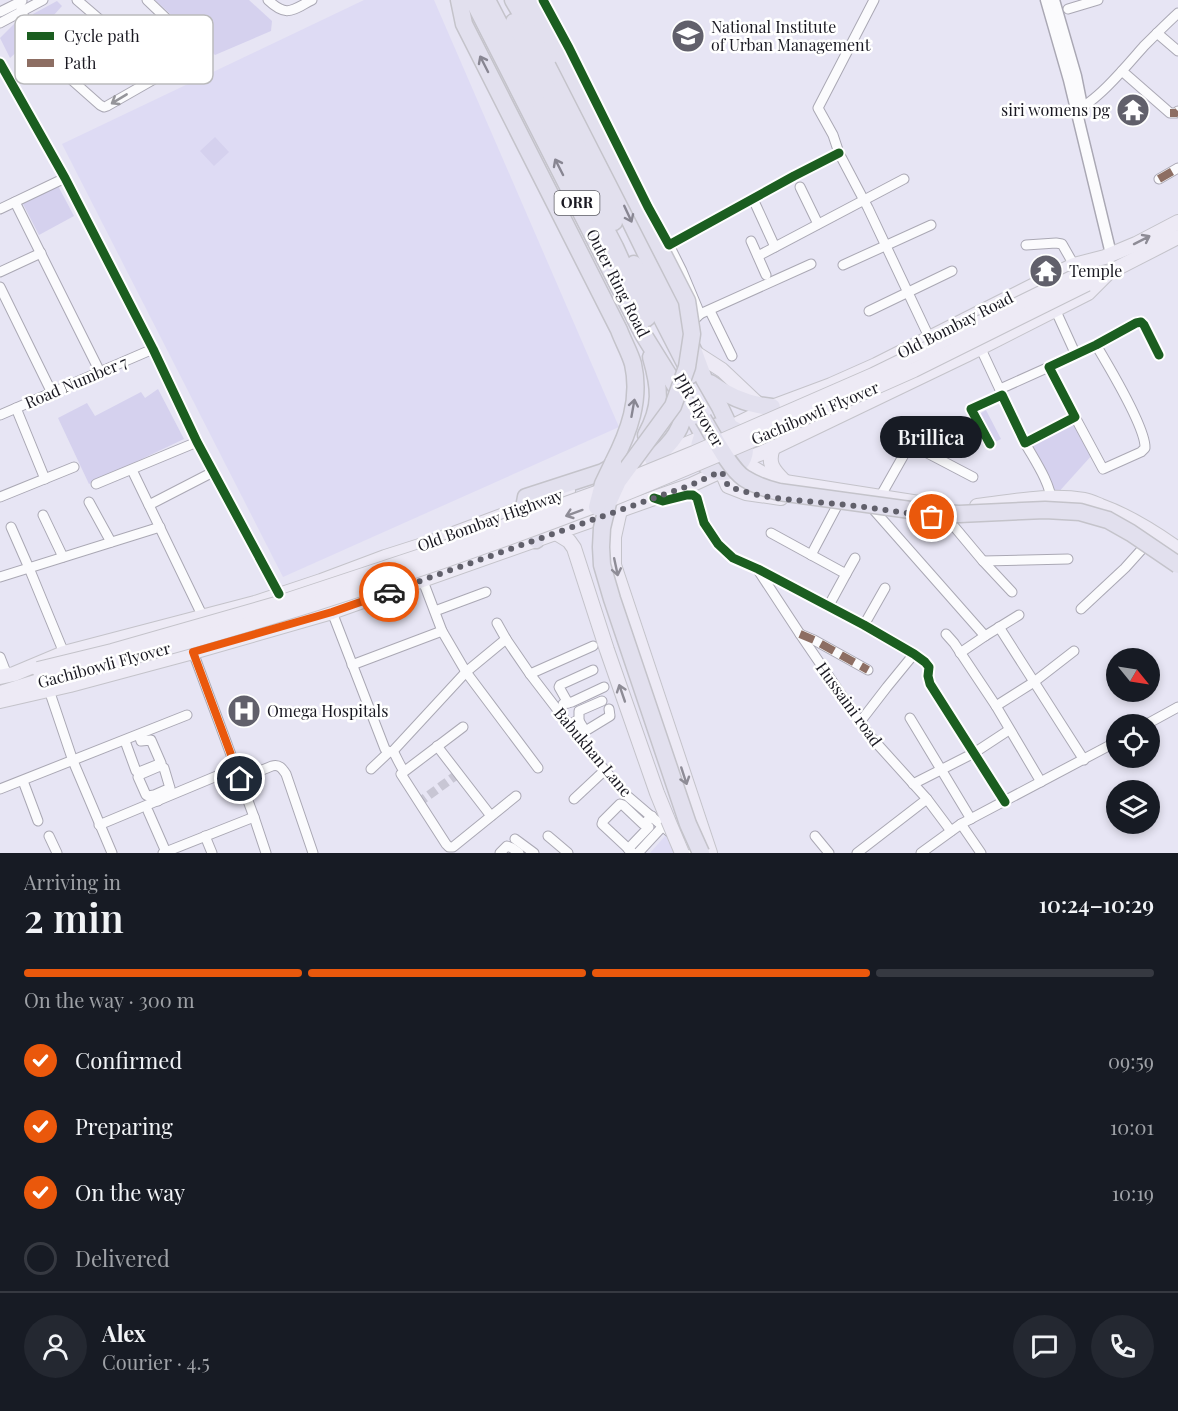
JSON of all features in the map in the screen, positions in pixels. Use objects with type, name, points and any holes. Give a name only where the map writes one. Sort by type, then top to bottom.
[{"type":"highway","points":[[459,0],[464,24],[619,330],[633,364],[636,393],[630,424],[603,484],[595,511],[591,535],[591,559],[594,575],[610,615],[667,792],[693,853]]},
{"type":"highway","name":"Outer Ring Road","points":[[473,0],[643,334],[686,403],[702,437]]},
{"type":"highway","name":"PJR Flyover","points":[[487,0],[615,247],[648,321],[703,419],[742,477],[779,492],[925,512],[959,514],[1046,510],[1080,512],[1108,520],[1178,565]]},
{"type":"highway","name":"PJR Flyover","points":[[503,0],[674,343],[714,417],[746,469],[769,483],[784,487],[859,497],[992,508],[1035,503],[1085,505],[1126,523],[1178,556]]},
{"type":"highway","name":"ORR","points":[[513,0],[553,68],[592,143],[694,352],[704,379],[730,427]]},
{"type":"highway","points":[[529,0],[563,58],[687,301],[692,334],[687,367],[673,406],[618,481],[608,503],[602,528],[601,547],[602,565],[612,599],[688,824],[701,853]]},
{"type":"highway","points":[[536,540],[524,508],[526,497],[603,472],[619,463],[637,448],[647,434],[658,406],[658,386],[651,354],[643,334]]},
{"type":"highway","points":[[704,379],[729,396],[765,406]]},
{"type":"highway","points":[[653,459],[678,433],[685,417],[686,403]]},
{"type":"highway","points":[[715,426],[730,427],[741,434],[744,440],[746,447],[742,461],[733,470],[721,472],[711,470],[701,458],[699,450],[702,437],[715,426]]},
{"type":"main road","points":[[1111,250],[1136,244],[1178,222]]},
{"type":"main road","points":[[1107,274],[1178,237]]},
{"type":"main road","name":"Gachibowli Flyover","points":[[0,693],[43,680],[112,651],[276,604],[433,552],[596,493],[873,375],[1081,274],[1111,250]]},
{"type":"main road","name":"Gachibowli Flyover","points":[[1081,274],[1107,274]]},
{"type":"main road","name":"Old Bombay Road","points":[[730,427],[765,406],[831,385],[876,365],[929,337],[1081,274]]},
{"type":"main road","name":"Old Bombay Road","points":[[742,461],[980,348],[1088,293],[1107,274]]},
{"type":"main road","points":[[694,352],[722,370],[765,406]]},
{"type":"main road","points":[[831,385],[845,412]]},
{"type":"main road","name":"Old Bombay Highway","points":[[7,675],[64,653],[255,603],[321,581],[524,508],[653,459],[702,437]]},
{"type":"main road","points":[[773,448],[770,457],[771,466],[785,482]]},
{"type":"main road","points":[[742,461],[770,478],[947,518],[1053,515],[1080,518],[1108,527],[1178,572]]},
{"type":"main road","points":[[0,701],[43,680],[193,652],[332,612],[691,485],[721,472],[728,486],[746,493],[838,504],[876,503],[973,507],[1034,499],[1085,500],[1116,512],[1155,533],[1178,549]]},
{"type":"main road","points":[[620,510],[614,537],[614,565],[710,853]]},
{"type":"main road","points":[[556,533],[569,541],[574,548],[657,793],[665,823],[682,853]]},
{"type":"main road","name":"Gachibowli Flyover","points":[[7,675],[43,680]]},
{"type":"street","points":[[0,12],[21,4],[43,0]]},
{"type":"street","points":[[77,0],[94,15]]},
{"type":"street","points":[[147,0],[163,15]]},
{"type":"street","points":[[268,0],[278,9],[290,11],[312,0]]},
{"type":"street","points":[[543,0],[669,244],[700,314]]},
{"type":"street","points":[[873,0],[818,108],[929,337]]},
{"type":"street","points":[[1046,0],[1079,108],[1106,217],[1111,250]]},
{"type":"street","points":[[1054,0],[1076,76],[1079,108]]},
{"type":"street","points":[[1068,9],[1098,0]]},
{"type":"street","points":[[0,23],[21,4]]},
{"type":"street","points":[[1079,108],[1096,97],[1178,13]]},
{"type":"street","points":[[1157,33],[1178,51]]},
{"type":"street","points":[[0,63],[65,178],[197,442],[279,594]]},
{"type":"street","points":[[1122,71],[1170,113],[1178,111]]},
{"type":"street","points":[[75,84],[104,107],[146,84]]},
{"type":"street","points":[[669,244],[839,153]]},
{"type":"street","points":[[1159,179],[1178,168]]},
{"type":"street","points":[[0,209],[65,178]]},
{"type":"street","points":[[758,256],[904,179]]},
{"type":"street","points":[[800,187],[818,224]]},
{"type":"street","points":[[753,199],[775,247]]},
{"type":"street","points":[[15,202],[100,372]]},
{"type":"street","points":[[843,265],[931,225]]},
{"type":"street","points":[[751,241],[766,275]]},
{"type":"street","points":[[1026,245],[1062,244],[1081,274]]},
{"type":"street","points":[[0,272],[41,253]]},
{"type":"street","points":[[682,328],[700,314],[811,264]]},
{"type":"street","points":[[869,311],[952,271]]},
{"type":"street","points":[[0,287],[52,393]]},
{"type":"street","points":[[1055,309],[1076,355]]},
{"type":"street","points":[[710,310],[732,356]]},
{"type":"street","points":[[990,444],[971,409],[1001,392],[1136,323],[1141,322],[1144,325],[1159,355]]},
{"type":"street","points":[[1049,367],[1103,469],[1141,452],[1145,448],[1145,442],[1132,411],[1096,345]]},
{"type":"street","points":[[980,348],[1042,474],[1051,498],[1053,515]]},
{"type":"street","name":"Road Number 7","points":[[0,415],[153,350]]},
{"type":"street","points":[[16,408],[45,479]]},
{"type":"street","points":[[1025,443],[1075,417]]},
{"type":"street","points":[[96,484],[197,442]]},
{"type":"street","points":[[973,477],[910,444],[876,503],[985,636]]},
{"type":"street","points":[[0,497],[74,467]]},
{"type":"street","points":[[132,470],[203,617]]},
{"type":"street","points":[[149,506],[213,472]]},
{"type":"street","points":[[654,498],[663,501],[693,495],[697,498],[704,523],[718,544],[733,558],[864,625],[925,662],[929,667],[930,684],[1005,802]]},
{"type":"street","points":[[89,502],[111,542]]},
{"type":"street","points":[[811,555],[838,504]]},
{"type":"street","points":[[43,515],[63,557]]},
{"type":"street","points":[[947,518],[1012,592]]},
{"type":"street","points":[[11,527],[64,653]]},
{"type":"street","points":[[0,577],[160,527]]},
{"type":"street","points":[[771,533],[846,574]]},
{"type":"street","points":[[1081,609],[1143,548]]},
{"type":"street","points":[[828,607],[855,558]]},
{"type":"street","points":[[983,561],[1068,559]]},
{"type":"street","name":"Hussaini road","points":[[758,569],[860,722],[951,831]]},
{"type":"street","points":[[423,580],[442,631],[466,672],[538,768]]},
{"type":"street","points":[[864,625],[885,588]]},
{"type":"street","points":[[435,611],[486,592]]},
{"type":"street","points":[[332,612],[386,749],[393,753],[397,761],[406,769]]},
{"type":"street","points":[[960,653],[1019,615]]},
{"type":"street","name":"Babukhan Lane","points":[[498,623],[530,674],[625,794],[652,816],[665,823],[693,853]]},
{"type":"street","points":[[999,627],[1084,760]]},
{"type":"street","points":[[352,665],[442,631]]},
{"type":"street","points":[[800,634],[868,670]]},
{"type":"street","points":[[946,634],[996,706],[1041,782]]},
{"type":"street","points":[[371,769],[393,753],[466,672],[506,639]]},
{"type":"street","points":[[530,674],[593,646]]},
{"type":"street","points":[[996,706],[1034,682],[1074,651]]},
{"type":"street","points":[[193,652],[255,817],[266,853]]},
{"type":"street","points":[[860,722],[914,654]]},
{"type":"street","points":[[0,657],[7,675]]},
{"type":"street","points":[[568,703],[560,685],[593,670]]},
{"type":"street","points":[[43,680],[73,761],[112,853]]},
{"type":"street","points":[[556,709],[604,687]]},
{"type":"street","points":[[602,701],[579,711],[579,722],[584,729],[587,730],[610,716],[609,709]]},
{"type":"street","points":[[1160,717],[1178,707]]},
{"type":"street","points":[[0,789],[73,761],[126,745],[187,716]]},
{"type":"street","points":[[910,718],[971,819]]},
{"type":"street","points":[[569,725],[576,721],[579,722]]},
{"type":"street","points":[[463,727],[406,769],[401,776],[446,844],[453,847],[516,796]]},
{"type":"street","points":[[913,784],[944,773],[1009,730]]},
{"type":"street","points":[[126,745],[136,771],[139,772],[161,763],[151,740],[140,738]]},
{"type":"street","points":[[437,746],[491,816]]},
{"type":"street","points":[[923,852],[961,824],[1106,748]]},
{"type":"street","points":[[240,779],[272,766],[281,767],[313,853]]},
{"type":"street","points":[[99,825],[156,798],[236,768]]},
{"type":"street","points":[[574,799],[605,770]]},
{"type":"street","points":[[23,781],[38,821]]},
{"type":"street","points":[[857,853],[927,800]]},
{"type":"street","points":[[649,827],[630,851],[604,826],[603,821],[620,804],[643,824],[652,816]]},
{"type":"street","points":[[148,811],[164,852],[255,817]]},
{"type":"street","points":[[638,853],[665,823]]},
{"type":"street","points":[[961,824],[981,853]]},
{"type":"street","points":[[49,836],[57,853]]},
{"type":"street","points":[[548,836],[568,853]]},
{"type":"street","points":[[815,836],[829,853]]},
{"type":"street","points":[[205,837],[212,853]]},
{"type":"street","points":[[515,839],[534,853]]},
{"type":"street","points":[[500,853],[507,846],[519,853]]},
{"type":"shaded area","points":[[155,0],[249,0],[272,21],[271,31],[215,55],[213,53],[213,15],[171,15]]},
{"type":"shaded area","points":[[364,0],[434,0],[619,427],[283,577],[62,144],[188,84],[213,84],[213,72]]},
{"type":"shaded area","points":[[57,1],[62,6],[54,15],[33,14]]},
{"type":"shaded area","points":[[15,23],[15,53],[10,58],[0,38]]},
{"type":"shaded area","points":[[215,137],[229,152],[214,166],[200,151]]},
{"type":"shaded area","points":[[57,184],[74,216],[39,235],[22,202]]},
{"type":"shaded area","points":[[158,389],[184,439],[89,484],[58,418],[87,403],[95,416],[141,392],[145,398]]},
{"type":"shaded area","points":[[986,410],[1001,439],[993,443],[978,415]]},
{"type":"shaded area","points":[[1074,421],[1092,455],[1056,495],[1053,494],[1030,443]]},
{"type":"shaded area","points":[[666,835],[676,853],[650,853]]},
{"type":"tunnel","points":[[418,803],[458,774]]},
{"type":"marked path","points":[[1170,113],[1178,111]]},
{"type":"marked path","points":[[1159,179],[1178,168]]},
{"type":"marked path","points":[[800,634],[868,670]]},
{"type":"cycle path","points":[[543,0],[669,245],[839,153]]},
{"type":"cycle path","points":[[0,63],[65,178],[153,349],[197,442],[279,594]]},
{"type":"cycle path","points":[[990,444],[971,409],[1002,395],[1025,443],[1075,417],[1049,367],[1141,322],[1159,355]]},
{"type":"cycle path","points":[[654,498],[663,501],[693,495],[697,498],[704,523],[718,544],[733,558],[864,625],[925,662],[929,667],[930,684],[1005,802]]},
{"type":"way so far","points":[[389,592],[691,485],[719,472],[722,472],[728,486],[746,493],[932,517]]},
{"type":"place","name":"National Institute of Urban Management","points":[[688,36]]},
{"type":"place","name":"siri womens pg","points":[[1133,110]]},
{"type":"place","name":"Temple","points":[[1046,271]]},
{"type":"place","name":"Brillica","points":[[932,517]]},
{"type":"place","name":"Omega Hospitals","points":[[244,711]]},
{"type":"route","points":[[240,779],[193,652],[332,612],[389,592]]}]
